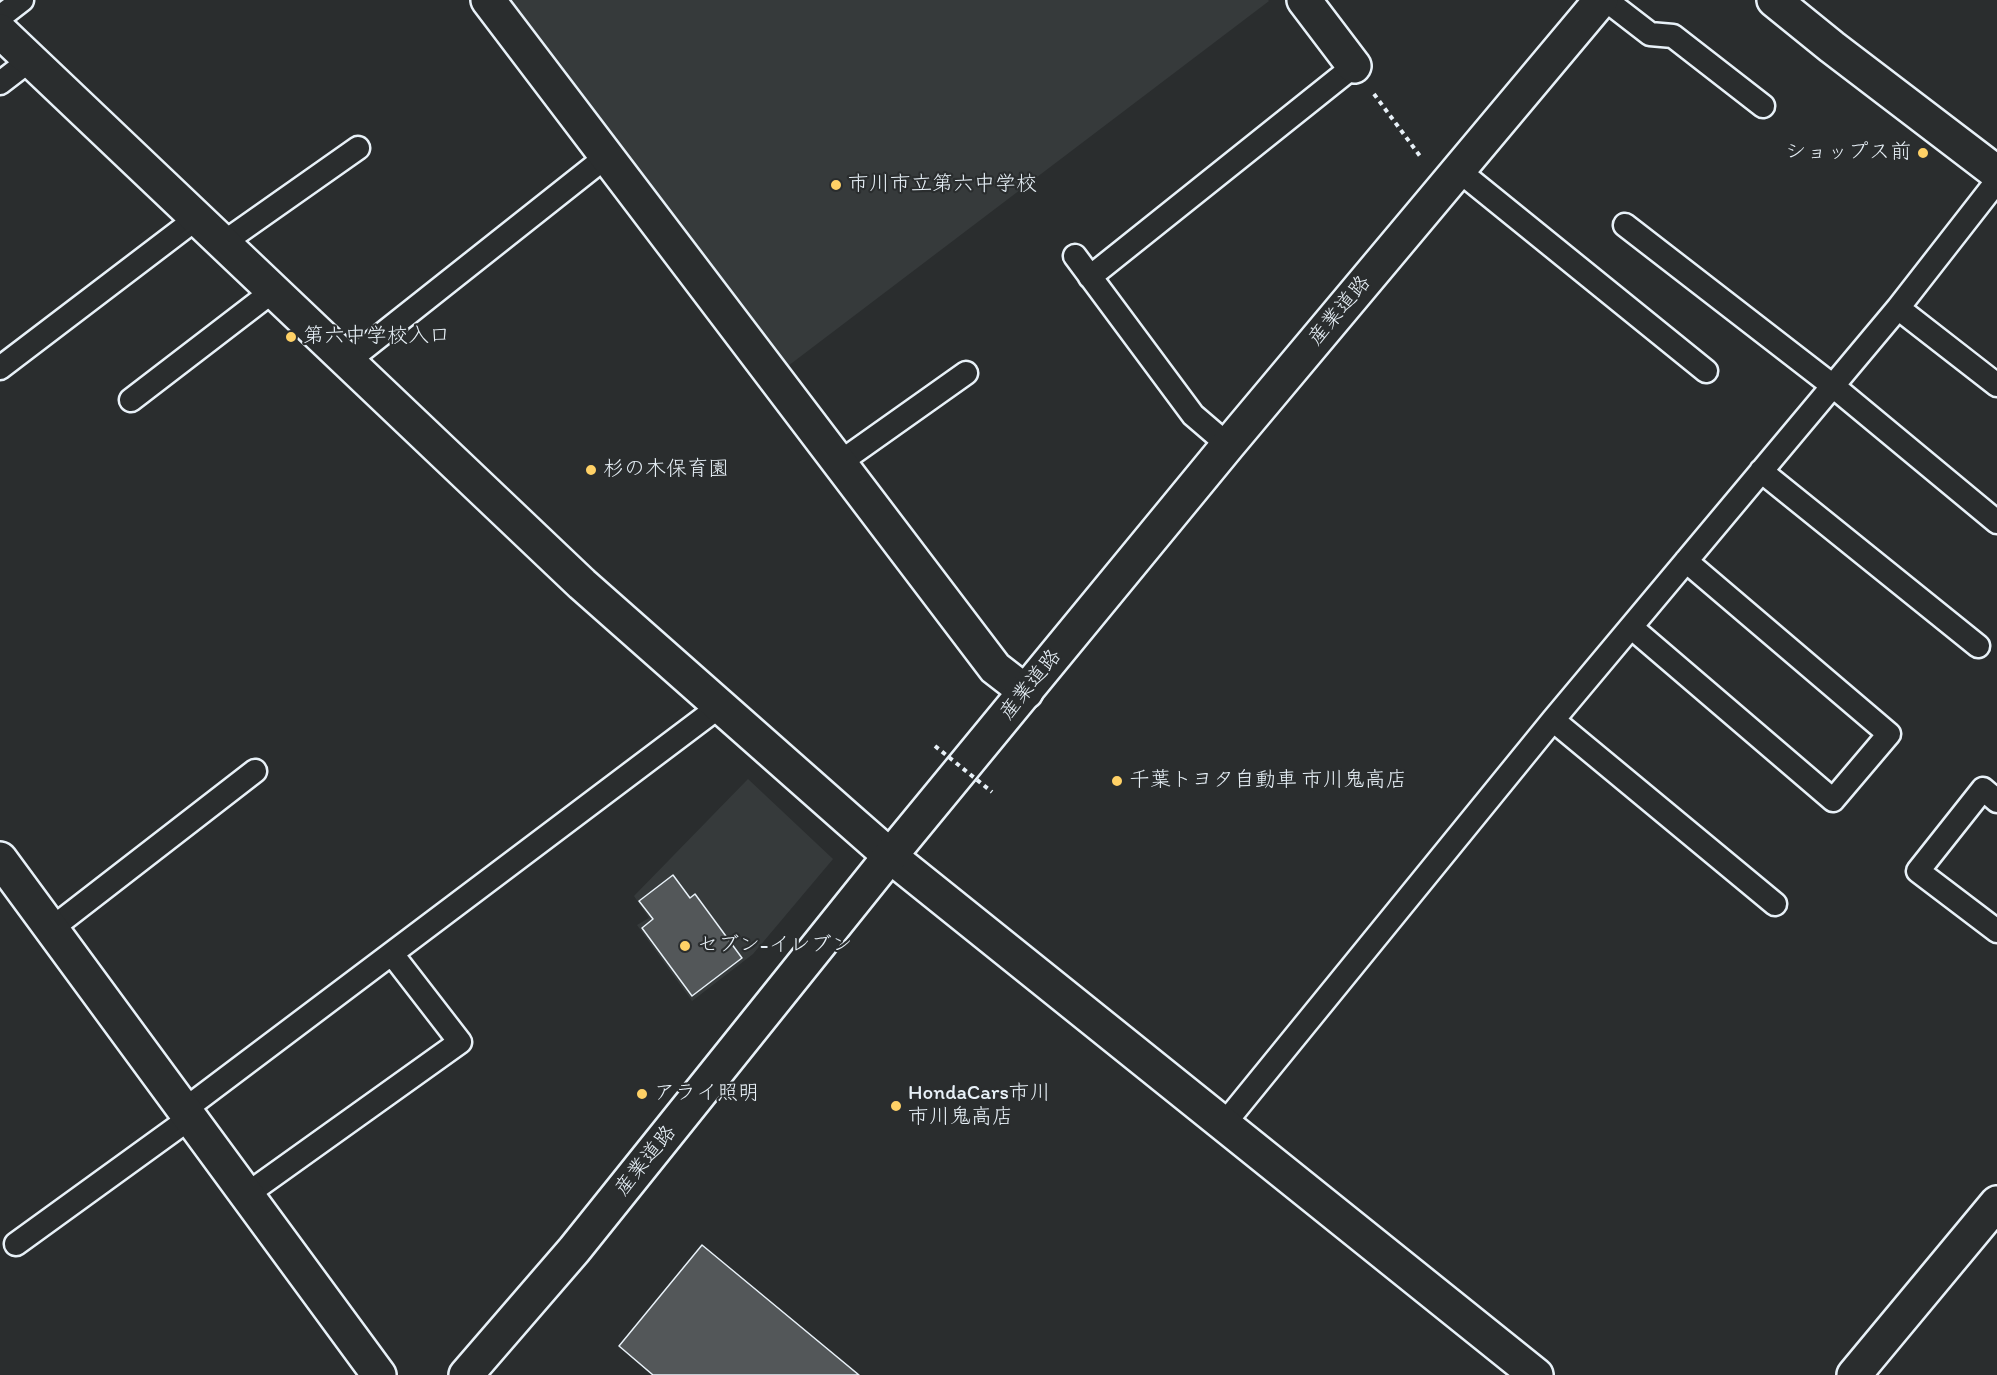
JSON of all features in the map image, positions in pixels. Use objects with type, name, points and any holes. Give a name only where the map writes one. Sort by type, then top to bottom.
[{"type":"street","points":[[488,0],[995,668],[1026,692]]},
{"type":"street","points":[[1304,0],[1354,66]]},
{"type":"street","name":"産業道路","points":[[466,1375],[574,1250],[890,856],[1228,445],[1601,0]]},
{"type":"street","points":[[1774,0],[1997,173]]},
{"type":"street","points":[[0,32],[582,584],[890,856],[1536,1375]]},
{"type":"street","points":[[0,859],[379,1375]]},
{"type":"street","points":[[1854,1375],[1997,1203]]},
{"type":"lane","points":[[0,17],[22,0]]},
{"type":"lane","points":[[1606,0],[1650,34],[1673,36],[1763,106]]},
{"type":"lane","points":[[0,83],[30,60]]},
{"type":"lane","points":[[1090,277],[1354,66]]},
{"type":"lane","points":[[223,243],[358,148]]},
{"type":"lane","points":[[347,362],[607,156]]},
{"type":"lane","points":[[1458,170],[1706,371]]},
{"type":"lane","points":[[1224,1124],[1553,720],[1898,308],[1997,181]]},
{"type":"lane","points":[[0,368],[197,218]]},
{"type":"lane","points":[[1625,225],[1833,386],[1997,522]]},
{"type":"lane","points":[[1075,256],[1193,415],[1228,445]]},
{"type":"lane","points":[[131,400],[273,291]]},
{"type":"lane","points":[[1898,308],[1997,385]]},
{"type":"lane","points":[[839,463],[966,373]]},
{"type":"lane","points":[[1761,471],[1978,646]]},
{"type":"lane","points":[[1631,627],[1833,800],[1889,734],[1686,561]]},
{"type":"lane","points":[[16,1244],[392,954],[720,706]]},
{"type":"lane","points":[[1553,720],[1775,904]]},
{"type":"lane","points":[[51,929],[255,771]]},
{"type":"lane","points":[[1997,801],[1983,789],[1918,871],[1997,931]]},
{"type":"lane","points":[[246,1195],[460,1042],[392,954]]},
{"type":"path","points":[[1354,66],[1420,156]]},
{"type":"path","points":[[935,746],[992,792]]},
{"type":"shaded area","name":"市川市立第六中学校","points":[[508,0],[1268,0],[1269,1],[784,369]]},
{"type":"shaded area","points":[[748,779],[833,859],[753,954],[692,1001],[637,925],[649,918],[634,896]]},
{"type":"building","points":[[673,875],[690,898],[695,894],[742,958],[692,996],[642,928],[653,919],[639,901]]},
{"type":"building","points":[[702,1245],[859,1375],[653,1375],[619,1346]]},
{"type":"place","name":"ショップス前","points":[[1923,153]]},
{"type":"place","name":"市川市立第六中学校","points":[[836,185]]},
{"type":"place","name":"第六中学校入口","points":[[291,337]]},
{"type":"place","name":"杉の木保育園","points":[[591,470]]},
{"type":"place","name":"千葉トヨタ自動車 市川鬼高店","points":[[1117,781]]},
{"type":"place","name":"セブン-イレブン","points":[[685,946]]},
{"type":"place","name":"アライ照明","points":[[642,1094]]},
{"type":"place","name":"HondaCars市川 市川鬼高店","points":[[896,1106]]}]
